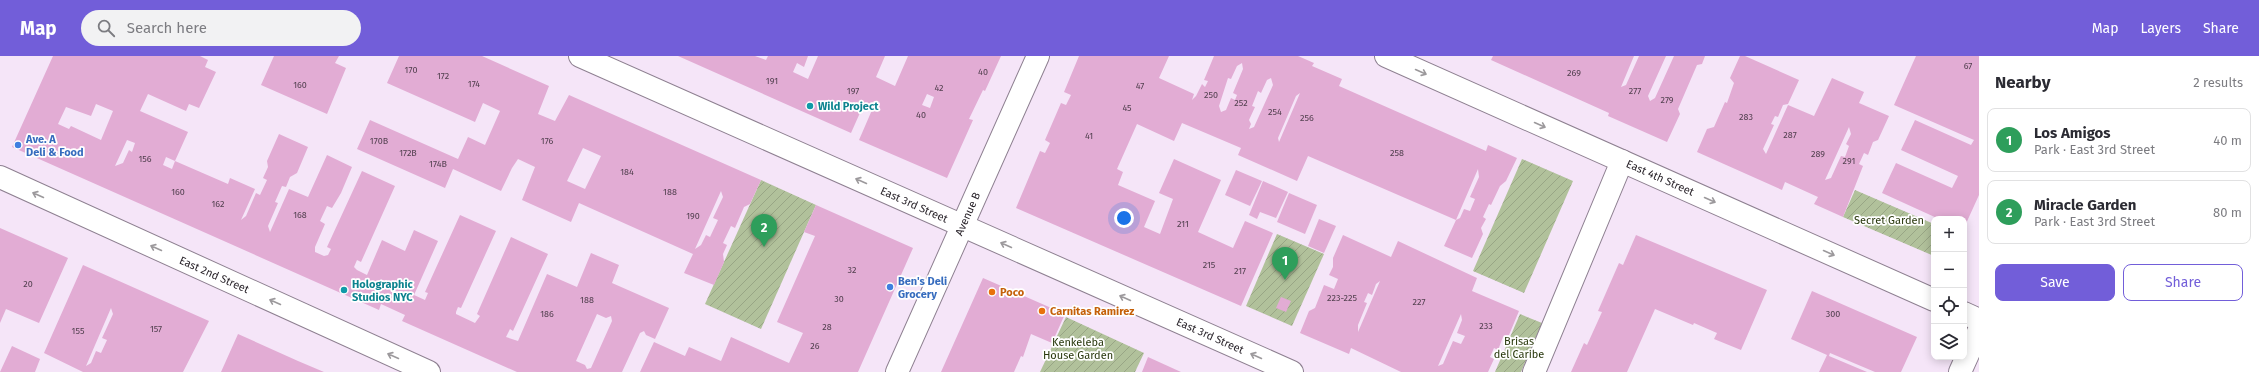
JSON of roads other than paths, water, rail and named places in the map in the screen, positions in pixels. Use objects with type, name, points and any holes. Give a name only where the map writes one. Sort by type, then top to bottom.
[{"type":"street","name":"East 3rd Street","points":[[580,56],[1292,372]]},
{"type":"street","name":"Avenue B","points":[[897,372],[1038,56]]},
{"type":"street","name":"East 4th Street","points":[[1386,56],[1931,299]]},
{"type":"street","points":[[1534,372],[1622,161]]},
{"type":"street","name":"East 2nd Street","points":[[0,177],[429,372]]},
{"type":"street","points":[[1967,314],[1979,320]]},
{"type":"street","points":[[1960,372],[1979,330]]},
{"type":"place","name":"Wild Project","points":[[810,106]]},
{"type":"place","name":"Ave. A Deli & Food","points":[[18,145]]},
{"type":"place","name":"Miracle Garden","points":[[764,247]]},
{"type":"place","name":"Los Amigos","points":[[1285,280]]},
{"type":"place","name":"Ben's Deli Grocery","points":[[890,287]]},
{"type":"place","name":"Holographic Studios NYC","points":[[344,290]]},
{"type":"place","name":"Poco","points":[[992,292]]},
{"type":"place","name":"Carnitas Ramirez","points":[[1042,311]]},
{"type":"park label","name":"Secret Garden","points":[[1889,220]]},
{"type":"park label","name":"Brisas del Caribe","points":[[1519,347]]},
{"type":"park label","name":"Kenkeleba House Garden","points":[[1078,348]]}]
